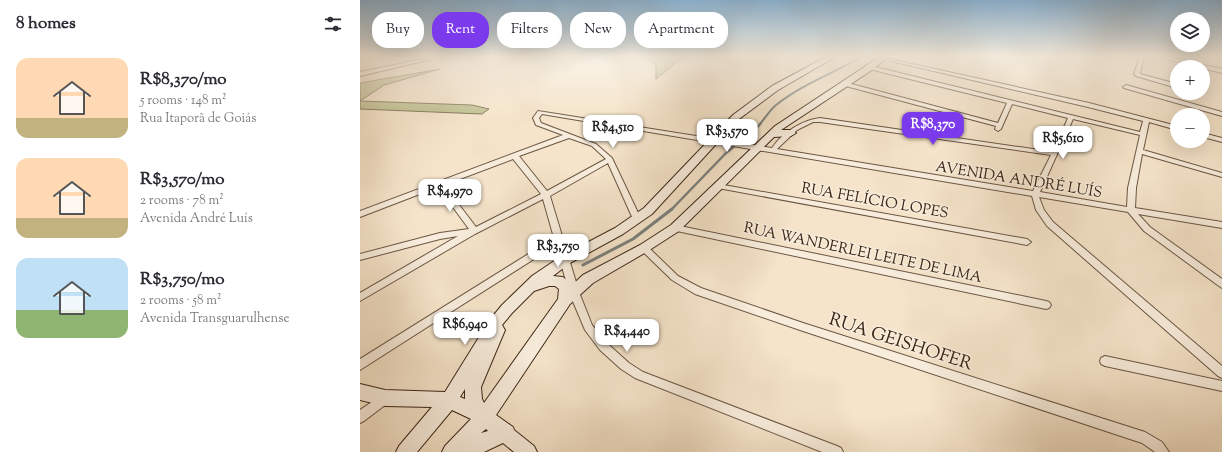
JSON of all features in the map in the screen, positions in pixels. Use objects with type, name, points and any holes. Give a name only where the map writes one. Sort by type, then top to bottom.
[{"type":"main road","points":[[405,452],[449,400],[482,343],[507,309],[524,292],[537,280],[564,260],[619,231],[637,219],[660,200],[733,120],[775,88],[795,77]]},
{"type":"main road","points":[[451,452],[485,417],[567,288],[644,248],[675,228],[718,186],[750,148],[769,137],[794,117],[855,77]]},
{"type":"main road","points":[[769,137],[791,133]]},
{"type":"main road","points":[[524,292],[548,281],[567,288]]},
{"type":"main road","points":[[485,417],[473,401],[471,395],[473,387],[507,309]]},
{"type":"main road","points":[[360,392],[385,398],[449,400],[485,417],[507,433],[528,452]]},
{"type":"main road","points":[[466,452],[487,440],[507,433]]},
{"type":"street","points":[[902,77],[1143,134]]},
{"type":"street","points":[[970,77],[1089,105],[1170,126]]},
{"type":"street","points":[[1145,77],[1170,84]]},
{"type":"street","points":[[844,84],[999,127],[1010,102]]},
{"type":"street","points":[[1126,87],[1222,114]]},
{"type":"street","name":"AVENIDA ANDRÉ LUÍS","points":[[567,136],[538,124],[536,118],[540,112],[639,127],[712,142],[1222,225]]},
{"type":"street","points":[[1071,117],[1035,195],[1040,210],[1050,224],[1222,373]]},
{"type":"street","points":[[775,148],[800,125],[807,122],[820,120],[1055,154]]},
{"type":"street","points":[[1146,120],[1132,188],[1130,211],[1147,229],[1222,284]]},
{"type":"street","points":[[360,214],[567,136],[594,145],[610,159],[637,219]]},
{"type":"street","name":"AVENIDA ANDRÉ LUÍS","points":[[769,137],[775,148],[788,154]]},
{"type":"street","points":[[1210,137],[1222,140]]},
{"type":"street","points":[[1140,151],[1222,175]]},
{"type":"street","points":[[516,156],[546,195],[564,260],[567,288],[588,327],[604,348],[625,366],[639,375],[838,452]]},
{"type":"street","points":[[360,297],[473,232],[546,195],[610,159]]},
{"type":"street","points":[[439,184],[473,232]]},
{"type":"street","name":"RUA FELÍCIO LOPES","points":[[718,186],[1027,242]]},
{"type":"street","name":"RUA WANDERLEI LEITE DE LIMA","points":[[675,228],[1046,305]]},
{"type":"street","points":[[360,257],[440,236],[473,232]]},
{"type":"street","points":[[360,365],[558,240]]},
{"type":"street","name":"RUA GEISHOFER","points":[[644,248],[676,278],[698,291],[811,330],[1145,438],[1160,449]]},
{"type":"street","points":[[1105,361],[1222,386]]},
{"type":"street","points":[[360,417],[385,398]]},
{"type":"green space","points":[[394,77],[412,77],[384,85],[360,101],[360,83]]},
{"type":"green space","points":[[360,101],[472,105],[489,109],[482,114],[360,109]]},
{"type":"waterway","points":[[760,124],[774,107],[796,91],[822,77]]},
{"type":"waterway","points":[[672,209],[727,152],[754,131],[761,123]]},
{"type":"waterway","points":[[583,265],[633,239],[672,209]]}]
